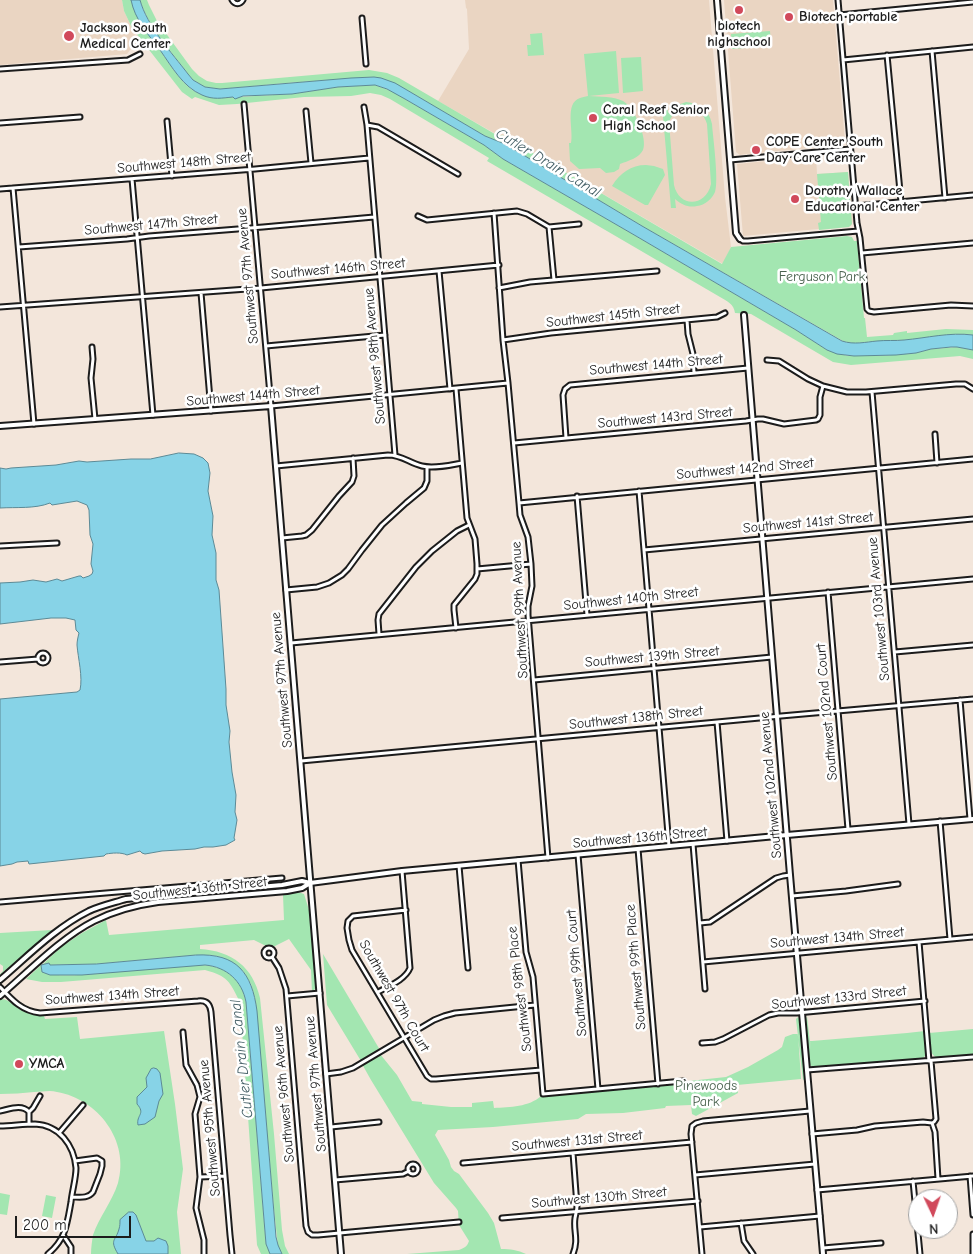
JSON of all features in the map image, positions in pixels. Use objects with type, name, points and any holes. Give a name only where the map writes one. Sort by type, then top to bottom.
[{"type":"street","points":[[232,0],[238,4],[243,0]]},
{"type":"street","points":[[717,0],[736,233],[740,240],[748,241],[858,231]]},
{"type":"street","points":[[838,0],[850,149],[866,306],[868,310],[874,312],[951,305],[973,306]]},
{"type":"street","points":[[839,15],[973,2]]},
{"type":"street","points":[[362,18],[366,64]]},
{"type":"street","points":[[843,60],[973,47]]},
{"type":"street","points":[[932,51],[946,198]]},
{"type":"street","points":[[0,69],[128,60],[140,54]]},
{"type":"street","points":[[887,55],[901,202]]},
{"type":"street","name":"Southwest 97th Avenue","points":[[244,104],[266,346],[341,1254]]},
{"type":"street","name":"Southwest 98th Avenue","points":[[364,107],[395,455]]},
{"type":"street","points":[[306,111],[311,163]]},
{"type":"street","points":[[0,123],[80,116]]},
{"type":"street","points":[[167,121],[172,176]]},
{"type":"street","points":[[367,125],[378,127],[458,174]]},
{"type":"street","points":[[730,160],[850,149]]},
{"type":"street","name":"Southwest 148th Street","points":[[0,189],[370,158]]},
{"type":"street","points":[[132,179],[153,415]]},
{"type":"street","points":[[13,188],[34,424]]},
{"type":"street","points":[[856,206],[973,195]]},
{"type":"street","points":[[418,216],[427,220],[522,212],[549,227],[579,224]]},
{"type":"street","name":"Southwest 99th Avenue","points":[[494,213],[503,340],[520,515],[528,536],[531,564],[532,586],[528,606],[548,858]]},
{"type":"street","name":"Southwest 147th Street","points":[[19,247],[374,217]]},
{"type":"street","points":[[549,227],[554,280]]},
{"type":"street","points":[[862,253],[973,243]]},
{"type":"street","name":"Southwest 146th Street","points":[[0,307],[261,288],[499,265]]},
{"type":"street","points":[[440,271],[450,389]]},
{"type":"street","points":[[499,288],[530,282],[657,271]]},
{"type":"street","points":[[201,292],[211,411]]},
{"type":"street","name":"Southwest 145th Street","points":[[503,340],[551,333],[716,317],[725,313]]},
{"type":"street","name":"Southwest 102nd Avenue","points":[[744,315],[823,1254]]},
{"type":"street","points":[[687,320],[694,373]]},
{"type":"street","points":[[266,346],[385,335]]},
{"type":"street","points":[[92,347],[91,378],[95,419]]},
{"type":"street","points":[[767,360],[779,361],[823,386],[847,392],[872,392],[956,384],[965,384],[973,389]]},
{"type":"street","name":"Southwest 144th Street","points":[[566,438],[563,395],[566,387],[574,384],[748,368]]},
{"type":"street","name":"Southwest 144th Street","points":[[0,426],[271,406],[508,383]]},
{"type":"street","name":"Southwest 143rd Street","points":[[514,443],[758,419],[766,419],[784,424],[810,422],[818,419],[820,415],[820,397],[823,386]]},
{"type":"street","points":[[456,389],[467,518],[475,542],[477,569],[475,579],[454,605],[456,628]]},
{"type":"street","name":"Southwest 103rd Avenue","points":[[872,392],[909,824]]},
{"type":"street","points":[[934,434],[937,463]]},
{"type":"street","points":[[276,466],[395,455],[427,467],[462,463]]},
{"type":"street","points":[[282,538],[306,535],[312,530],[338,496],[352,482],[354,476],[353,458]]},
{"type":"street","name":"Southwest 142nd Street","points":[[519,503],[973,459]]},
{"type":"street","points":[[286,590],[318,587],[342,575],[382,525],[424,488],[427,481],[427,467]]},
{"type":"street","points":[[639,491],[669,846]]},
{"type":"street","points":[[577,496],[587,615]]},
{"type":"street","name":"Southwest 141st Street","points":[[644,550],[973,519]]},
{"type":"street","points":[[379,634],[378,620],[380,612],[416,567],[457,531],[469,525]]},
{"type":"street","points":[[0,546],[57,543]]},
{"type":"street","points":[[477,569],[531,564]]},
{"type":"street","name":"Southwest 140th Street","points":[[291,643],[973,579]]},
{"type":"street","name":"Southwest 102nd Court","points":[[828,592],[848,829]]},
{"type":"street","points":[[895,652],[973,645]]},
{"type":"street","name":"Southwest 139th Street","points":[[534,680],[772,657]]},
{"type":"street","points":[[0,662],[38,659]]},
{"type":"street","name":"Southwest 138th Street","points":[[300,761],[973,698]]},
{"type":"street","points":[[960,700],[972,819]]},
{"type":"street","points":[[717,722],[727,841]]},
{"type":"street","name":"Southwest 136th Street","points":[[0,980],[46,940],[73,920],[91,910],[126,899],[302,882],[310,883],[402,871],[518,860],[972,819]]},
{"type":"street","points":[[940,821],[950,939]]},
{"type":"street","points":[[693,844],[705,989]]},
{"type":"street","name":"Southwest 99th Place","points":[[638,849],[658,1084]]},
{"type":"street","name":"Southwest 99th Court","points":[[578,855],[598,1089]]},
{"type":"street","name":"Southwest 98th Place","points":[[518,860],[526,952],[532,972],[543,1094],[683,1081]]},
{"type":"street","points":[[459,866],[468,968]]},
{"type":"street","points":[[378,992],[400,980],[410,970],[402,871]]},
{"type":"street","points":[[700,923],[710,922],[776,878],[790,875]]},
{"type":"street","name":"Southwest 136th Street","points":[[0,902],[282,878]]},
{"type":"street","name":"Southwest 136th Street","points":[[0,996],[76,932],[93,921],[111,914],[143,904],[288,891],[302,888],[310,883]]},
{"type":"street","points":[[792,896],[898,884]]},
{"type":"street","name":"Southwest 97th Court","points":[[406,910],[351,916],[348,921],[348,928],[351,947],[426,1074],[431,1079],[440,1079],[541,1070]]},
{"type":"street","name":"Southwest 134th Street","points":[[703,962],[973,937]]},
{"type":"street","points":[[919,942],[936,1119],[932,1123]]},
{"type":"street","name":"Southwest 96th Avenue","points":[[272,957],[283,977],[287,996],[306,1228],[308,1232],[315,1235],[339,1233]]},
{"type":"street","name":"Southwest 134th Street","points":[[0,987],[22,1008],[43,1014],[201,1000],[205,1002]]},
{"type":"street","points":[[287,996],[320,993]]},
{"type":"street","name":"Southwest 95th Avenue","points":[[205,1002],[210,1006],[211,1012],[232,1254]]},
{"type":"street","name":"Southwest 133rd Street","points":[[702,1043],[723,1039],[772,1014],[924,1002]]},
{"type":"street","points":[[326,1074],[349,1070],[439,1018],[451,1014],[535,1005]]},
{"type":"street","name":"Southwest 95th Avenue","points":[[183,1032],[186,1065],[197,1085],[200,1097],[195,1114],[200,1177],[196,1208],[204,1242],[204,1254]]},
{"type":"street","points":[[807,1070],[973,1057]]},
{"type":"street","points":[[29,1124],[29,1112],[40,1096]]},
{"type":"street","points":[[59,1134],[83,1105]]},
{"type":"street","points":[[0,1111],[21,1108],[27,1109],[29,1112]]},
{"type":"street","points":[[702,1254],[692,1126],[701,1122],[810,1111]]},
{"type":"street","points":[[331,1127],[379,1122]]},
{"type":"street","points":[[812,1134],[857,1130],[874,1126],[932,1123]]},
{"type":"street","points":[[932,1123],[938,1178]]},
{"type":"street","points":[[0,1126],[42,1125],[53,1129],[59,1134],[68,1143],[72,1152],[76,1171],[67,1224],[58,1244],[48,1254]]},
{"type":"street","name":"Southwest 131st Street","points":[[463,1163],[692,1142]]},
{"type":"street","points":[[573,1152],[577,1212],[575,1218],[576,1246],[573,1254]]},
{"type":"street","points":[[72,1197],[91,1195],[102,1166],[102,1161],[97,1158],[75,1161]]},
{"type":"street","points":[[695,1175],[815,1164]]},
{"type":"street","points":[[335,1180],[403,1174],[408,1171]]},
{"type":"street","points":[[200,1177],[225,1176]]},
{"type":"street","points":[[817,1190],[972,1176],[973,1215]]},
{"type":"street","points":[[914,1180],[920,1254]]},
{"type":"street","name":"Southwest 130th Street","points":[[502,1218],[698,1201]]},
{"type":"street","points":[[700,1227],[820,1216]]},
{"type":"street","points":[[339,1233],[459,1222]]},
{"type":"street","points":[[741,1223],[743,1240],[753,1254]]},
{"type":"street","points":[[973,1234],[973,1254]]},
{"type":"street","points":[[63,1235],[71,1247],[71,1254]]},
{"type":"street","points":[[822,1248],[880,1243]]},
{"type":"shaded area","name":"Jackson South Medical Center","points":[[0,0],[122,0],[124,11],[132,28],[144,43],[133,46],[127,54],[0,65]]},
{"type":"shaded area","name":"Coral Reef Senior High School","points":[[465,0],[709,0],[725,197],[731,247],[723,264],[502,135],[501,137],[438,101],[469,49]]},
{"type":"shaded area","points":[[724,0],[833,0],[844,144],[740,155],[736,152]]},
{"type":"shaded area","name":"Dorothy Wallace Educational Center","points":[[816,156],[817,174],[848,172],[853,221],[851,226],[743,236],[737,164]]},
{"type":"green space","points":[[122,0],[131,0],[141,23],[173,69],[191,89],[201,94],[220,98],[292,94],[338,87],[375,85],[394,92],[484,145],[503,159],[827,350],[848,356],[879,356],[957,347],[973,350],[973,359],[960,356],[851,365],[833,362],[751,314],[735,313],[732,305],[725,300],[487,161],[489,158],[381,95],[370,93],[351,96],[304,97],[219,105],[195,97],[192,99],[182,92],[132,28],[124,11]]},
{"type":"green space","name":"Ferguson Park","points":[[140,0],[147,0],[157,21],[192,69],[207,81],[222,83],[369,70],[387,73],[399,78],[500,137],[502,135],[722,264],[731,247],[852,237],[854,241],[857,241],[867,337],[893,335],[894,333],[907,331],[907,333],[946,329],[973,330],[973,335],[947,335],[860,343],[843,341],[642,226],[505,144],[485,136],[405,89],[374,77],[220,89],[205,87],[193,80],[161,39],[149,20]]},
{"type":"green space","points":[[770,31],[771,46],[732,49],[731,34]]},
{"type":"green space","points":[[542,33],[544,55],[528,56],[527,45],[531,45],[530,34]]},
{"type":"green space","points":[[616,51],[619,93],[589,96],[615,98],[627,104],[642,131],[644,138],[643,150],[636,157],[620,164],[619,169],[614,172],[606,173],[600,168],[579,169],[570,161],[569,143],[571,143],[572,138],[572,105],[575,101],[588,96],[584,54]]},
{"type":"green space","points":[[641,57],[643,91],[623,93],[621,58]]},
{"type":"green space","points":[[686,102],[696,104],[706,111],[712,124],[716,169],[715,192],[705,203],[694,207],[683,204],[675,199],[676,208],[671,208],[662,105],[667,104],[668,113],[675,106]],"holes":[[[686,107],[700,112],[707,124],[711,184],[704,197],[692,202],[681,198],[674,185],[669,122],[678,111]]]},
{"type":"green space","points":[[646,165],[663,169],[665,175],[648,205],[612,186],[626,171],[635,166]]},
{"type":"green space","points":[[848,172],[852,224],[849,227],[819,230],[818,223],[821,222],[817,174]]},
{"type":"green space","points":[[298,892],[304,894],[309,910],[316,985],[312,992],[311,970],[289,939],[273,947],[254,940],[200,945],[200,949],[211,950],[231,957],[246,969],[257,987],[260,998],[282,1230],[285,1246],[289,1254],[282,1254],[278,1246],[274,1210],[255,999],[251,984],[243,971],[221,957],[211,955],[96,964],[49,965],[49,963],[42,965],[61,947],[106,920],[109,935],[284,920],[283,895]]},
{"type":"green space","points":[[52,930],[0,975],[3,971],[3,966],[0,964],[0,933]]},
{"type":"green space","points":[[323,954],[380,1050],[361,1061],[327,1005]]},
{"type":"green space","points":[[41,965],[42,972],[60,975],[80,975],[201,965],[225,971],[236,980],[244,993],[246,1002],[266,1244],[270,1254],[261,1254],[257,1245],[240,1002],[231,985],[224,977],[205,970],[61,982],[42,982],[26,979]]},
{"type":"green space","points":[[1,999],[10,1002],[23,1011],[44,1016],[45,1019],[77,1017],[80,1039],[164,1031],[183,1169],[177,1212],[181,1254],[91,1254],[93,1235],[118,1183],[121,1167],[115,1138],[107,1124],[97,1113],[86,1103],[72,1096],[52,1091],[0,1094]]},
{"type":"green space","points":[[807,1016],[811,1051],[810,1041],[925,1031],[926,1055],[917,1060],[814,1068],[808,1061],[805,1022]]},
{"type":"green space","points":[[798,1017],[801,1023],[805,1079],[803,1080],[796,1019]]},
{"type":"green space","points":[[973,1029],[973,1055],[938,1058],[933,1054],[930,1048],[929,1033]]},
{"type":"green space","name":"Pinewoods Park","points":[[798,1034],[801,1079],[737,1085],[738,1093],[696,1116],[692,1114],[691,1105],[666,1106],[665,1108],[623,1113],[586,1114],[578,1119],[438,1130],[435,1135],[451,1167],[459,1174],[494,1223],[501,1249],[514,1250],[526,1254],[407,1254],[459,1250],[465,1247],[469,1241],[459,1225],[458,1211],[434,1183],[362,1064],[380,1054],[397,1075],[412,1101],[451,1107],[472,1107],[472,1103],[493,1101],[494,1108],[519,1106],[536,1100],[541,1096],[679,1084],[726,1077],[778,1050],[782,1047],[785,1037]]},
{"type":"green space","points":[[0,1193],[10,1195],[7,1215],[0,1214]]},
{"type":"green space","points":[[46,1195],[56,1197],[52,1218],[42,1216]]},
{"type":"water","points":[[131,0],[140,0],[148,20],[161,39],[193,80],[205,87],[220,89],[351,78],[381,78],[395,83],[485,136],[505,144],[642,226],[842,341],[860,343],[964,334],[973,335],[973,350],[951,347],[896,355],[854,356],[837,354],[827,350],[503,159],[484,145],[387,89],[375,85],[338,87],[292,94],[243,96],[235,99],[233,97],[206,97],[189,87],[174,70],[142,26]]},
{"type":"water","points":[[179,453],[194,454],[203,458],[208,463],[210,473],[208,491],[213,516],[212,535],[216,553],[216,580],[219,590],[226,705],[230,731],[229,742],[236,795],[235,812],[237,820],[235,840],[226,845],[195,849],[145,854],[140,851],[127,855],[111,853],[104,856],[29,864],[28,861],[17,862],[0,866],[0,699],[77,692],[80,690],[81,679],[77,645],[79,633],[76,630],[75,620],[51,618],[0,624],[0,583],[33,580],[46,582],[57,579],[62,581],[79,576],[83,578],[89,576],[93,571],[91,564],[93,544],[90,535],[89,510],[87,505],[77,501],[52,505],[50,503],[32,507],[0,508],[0,468],[56,465],[79,461],[150,459]]},
{"type":"water","points":[[210,955],[232,962],[246,976],[255,998],[276,1237],[282,1254],[270,1254],[266,1244],[246,1002],[241,988],[232,976],[213,966],[205,965],[82,975],[50,975],[42,972],[41,965],[49,963],[50,965],[96,964]]},
{"type":"water","points":[[154,1068],[160,1073],[163,1094],[155,1117],[145,1124],[138,1125],[141,1110],[137,1104],[137,1097],[147,1087],[146,1078],[151,1069]]},
{"type":"water","points":[[129,1212],[133,1212],[136,1215],[146,1241],[154,1241],[158,1238],[166,1241],[168,1254],[118,1254],[114,1240],[118,1233],[120,1220]]},
{"type":"place","name":"biotech highschool","points":[[739,10]]},
{"type":"place","name":"Biotech portable","points":[[789,17]]},
{"type":"place","name":"Jackson South Medical Center","points":[[69,36]]},
{"type":"place","name":"Coral Reef Senior High School","points":[[593,118]]},
{"type":"place","name":"COPE Center South Day Care Center","points":[[756,150]]},
{"type":"place","name":"Dorothy Wallace Educational Center","points":[[795,199]]},
{"type":"place","name":"YMCA","points":[[19,1064]]},
{"type":"water label","name":"Cutler Drain Canal","points":[[548,163]]},
{"type":"water label","name":"Cutler Drain Canal","points":[[242,1059]]}]
